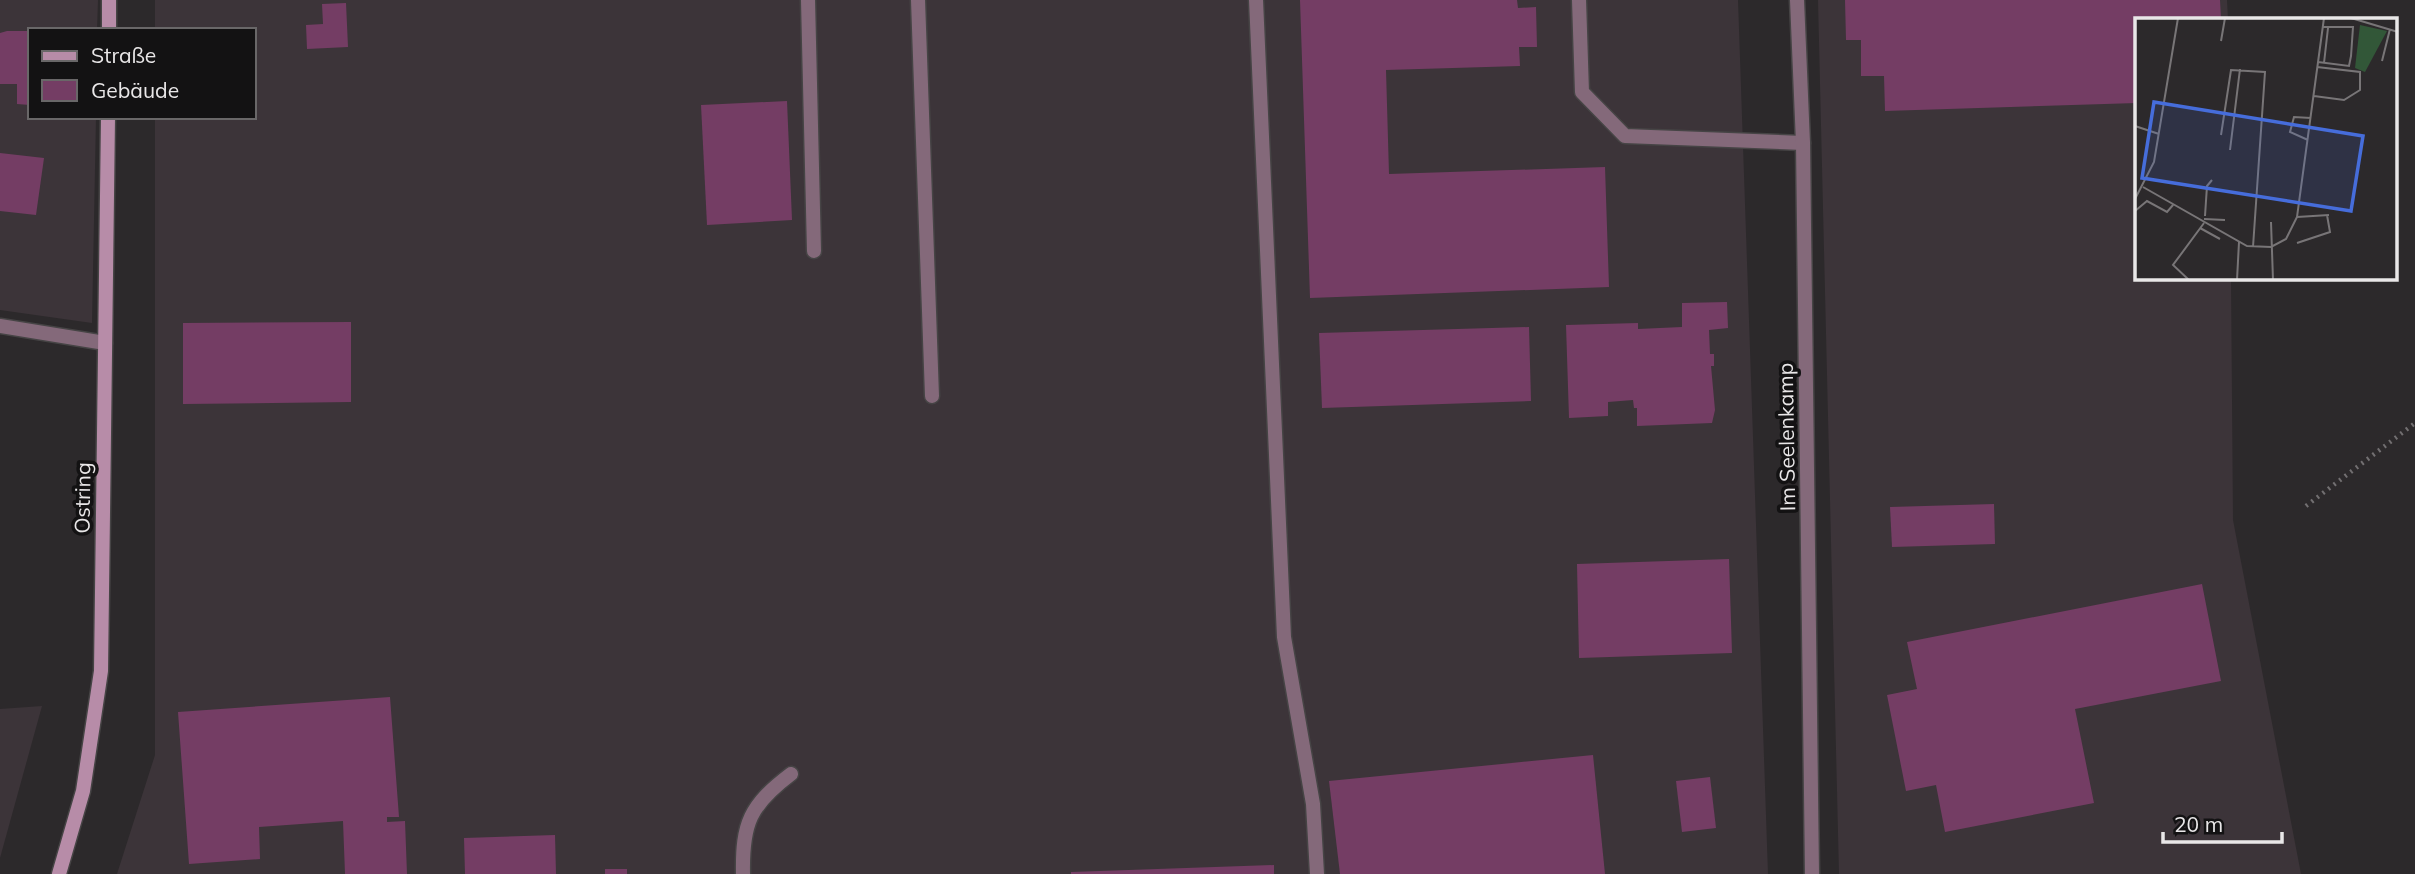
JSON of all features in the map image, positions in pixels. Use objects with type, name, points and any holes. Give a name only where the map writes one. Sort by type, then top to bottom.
[{"type":"street","points":[[109,0],[109,28]]},
{"type":"street","points":[[808,0],[814,251]]},
{"type":"street","points":[[918,0],[932,396]]},
{"type":"street","points":[[1256,0],[1284,637],[1313,804],[1317,874]]},
{"type":"street","points":[[1579,0],[1582,92],[1625,136],[1803,143]]},
{"type":"street","name":"Im Seelenkamp","points":[[1797,0],[1803,143],[1812,874]]},
{"type":"street","name":"Ostring","points":[[59,874],[83,791],[101,671],[108,119]]},
{"type":"street","points":[[0,326],[105,343]]},
{"type":"street","points":[[743,874],[743,843],[748,818],[767,792],[791,774]]},
{"type":"path","points":[[2306,506],[2415,423]]},
{"type":"shaded area","points":[[0,0],[98,0],[97,28],[28,28],[28,119],[96,119],[92,323],[0,310]]},
{"type":"shaded area","points":[[155,0],[1738,0],[1768,874],[117,874],[155,755],[155,119],[256,119],[256,28],[155,28]]},
{"type":"shaded area","points":[[1818,0],[2227,0],[2228,18],[2135,18],[2135,280],[2231,280],[2233,520],[2301,874],[1839,874]]},
{"type":"shaded area","points":[[42,706],[0,858],[0,709]]},
{"type":"building","points":[[1300,0],[1517,0],[1518,8],[1536,7],[1537,47],[1519,47],[1520,66],[1386,70],[1389,174],[1605,167],[1609,287],[1310,298]]},
{"type":"building","points":[[1845,0],[2220,0],[2221,18],[2135,18],[2135,103],[1885,111],[1884,76],[1861,76],[1861,40],[1846,40]]},
{"type":"building","points":[[346,3],[348,47],[307,49],[306,25],[323,24],[322,4]]},
{"type":"building","points":[[28,31],[28,105],[17,104],[17,84],[0,84],[0,33]]},
{"type":"building","points":[[787,101],[792,220],[707,225],[701,105]]},
{"type":"building","points":[[0,153],[44,158],[36,215],[0,211]]},
{"type":"building","points":[[1727,302],[1728,328],[1709,330],[1710,354],[1714,354],[1714,366],[1711,366],[1715,410],[1712,423],[1637,426],[1637,408],[1634,408],[1633,400],[1608,402],[1608,416],[1569,418],[1566,325],[1638,323],[1638,329],[1682,327],[1682,303]]},
{"type":"building","points":[[351,322],[351,402],[183,404],[183,323]]},
{"type":"building","points":[[1529,327],[1531,401],[1322,408],[1319,333]]},
{"type":"building","points":[[1994,504],[1995,544],[1892,547],[1890,507]]},
{"type":"building","points":[[1729,559],[1732,653],[1579,658],[1577,564]]},
{"type":"building","points":[[2202,584],[2221,681],[2075,709],[2094,803],[1945,832],[1936,785],[1906,791],[1887,695],[1917,689],[1907,642]]},
{"type":"building","points":[[390,697],[399,817],[387,817],[387,822],[405,821],[407,874],[345,874],[343,821],[259,827],[260,859],[189,864],[178,712]]},
{"type":"building","points":[[1593,755],[1605,874],[1340,874],[1329,781]]},
{"type":"building","points":[[1710,777],[1716,828],[1682,832],[1676,781]]},
{"type":"building","points":[[555,835],[556,874],[465,874],[464,838]]},
{"type":"building","points":[[1274,865],[1274,874],[1071,874],[1071,872]]},
{"type":"building","points":[[605,869],[627,869],[627,874],[605,874]]}]
